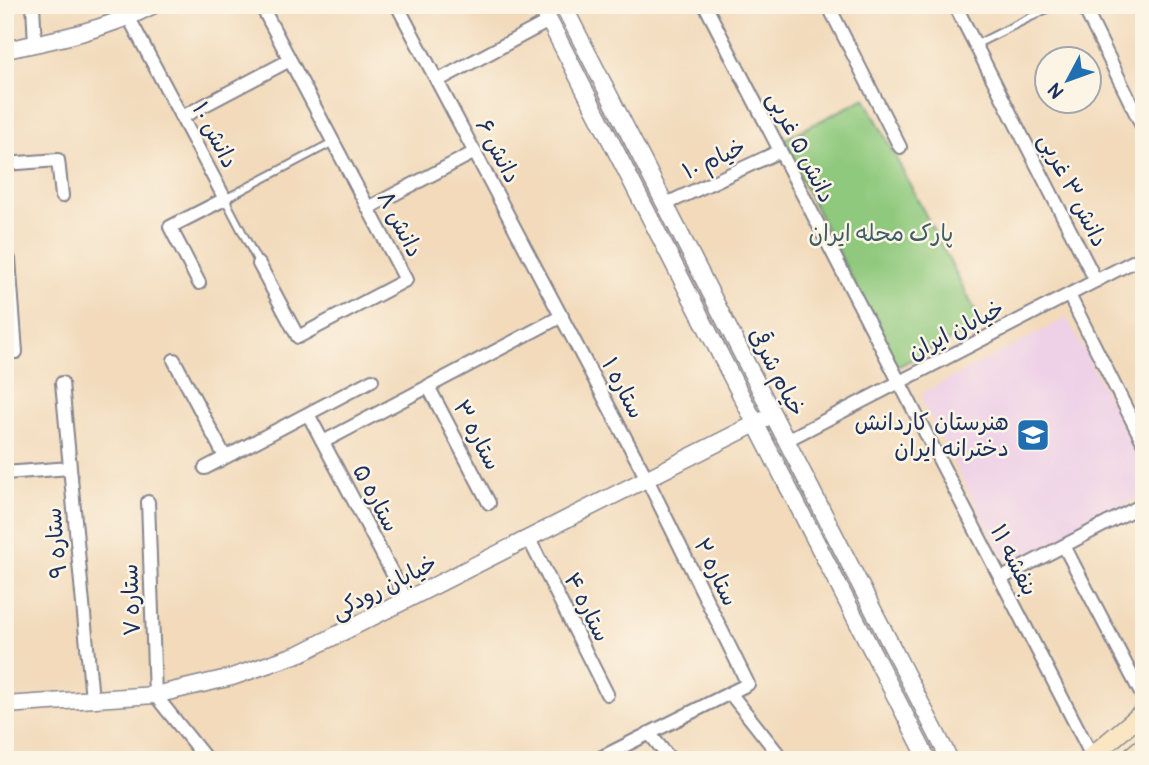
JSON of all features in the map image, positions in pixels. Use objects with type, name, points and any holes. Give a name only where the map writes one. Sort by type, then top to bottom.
[{"type":"main road","points":[[1089,758],[1144,712]]},
{"type":"main road","points":[[1127,760],[1144,746]]},
{"type":"street","points":[[33,5],[34,44]]},
{"type":"street","points":[[5,50],[129,18],[154,5]]},
{"type":"street","name":"دانش ۸","points":[[259,264],[298,337],[406,280],[261,5]]},
{"type":"street","name":"دانش ۶","points":[[397,5],[562,316]]},
{"type":"street","name":"خیام شرقی","points":[[541,5],[928,760]]},
{"type":"street","name":"دانش ۵ غربی","points":[[705,5],[899,382]]},
{"type":"street","points":[[828,5],[900,146]]},
{"type":"street","name":"دانش ۳ غربی","points":[[955,5],[1096,281]]},
{"type":"street","points":[[1083,5],[1144,130]]},
{"type":"street","points":[[437,81],[549,21],[569,7]]},
{"type":"street","name":"خیام شرقی","points":[[569,7],[666,204],[950,760]]},
{"type":"street","name":"دانش ۱۰","points":[[129,18],[225,199],[170,227],[199,283]]},
{"type":"street","points":[[182,117],[290,60]]},
{"type":"street","name":"خیام ۱۰","points":[[666,204],[780,151]]},
{"type":"street","points":[[368,208],[475,152]]},
{"type":"street","points":[[5,164],[58,160],[61,196]]},
{"type":"street","points":[[648,213],[666,204]]},
{"type":"street","name":"خیابان ایران","points":[[787,440],[1144,256]]},
{"type":"street","points":[[9,259],[10,325],[16,352]]},
{"type":"street","points":[[1069,295],[1144,444]]},
{"type":"street","points":[[323,442],[562,316]]},
{"type":"street","name":"ستاره ۱","points":[[562,316],[647,479]]},
{"type":"street","points":[[174,360],[225,457]]},
{"type":"street","points":[[205,468],[372,380]]},
{"type":"street","name":"بنفشه ۱۱","points":[[899,382],[1089,758]]},
{"type":"street","name":"ستاره ۹","points":[[62,383],[92,699]]},
{"type":"street","name":"ستاره ۳","points":[[428,386],[489,503]]},
{"type":"street","name":"ستاره ۵","points":[[308,414],[407,601]]},
{"type":"street","name":"خیابان رودکی","points":[[5,705],[155,695],[232,677],[301,653],[774,415]]},
{"type":"street","points":[[5,473],[70,468]]},
{"type":"street","name":"ستاره ۲","points":[[647,479],[748,684],[730,693]]},
{"type":"street","name":"ستاره ۷","points":[[148,502],[155,695]]},
{"type":"street","points":[[1000,579],[1144,505]]},
{"type":"street","name":"ستاره ۴","points":[[529,539],[607,694]]},
{"type":"street","points":[[1064,546],[1144,699]]},
{"type":"street","points":[[596,760],[730,693],[783,760]]},
{"type":"street","points":[[155,695],[207,760]]},
{"type":"street","points":[[649,733],[671,760]]},
{"type":"lane","points":[[975,45],[1055,5]]},
{"type":"lane","points":[[259,264],[225,199],[333,142]]},
{"type":"shaded area","name":"هنرستان کاردانش دخترانه ایران","points":[[1067,318],[1144,468],[1144,495],[1007,565],[922,401],[924,392]]},
{"type":"green space","name":"پارک محله ایران","points":[[865,98],[982,324],[897,367],[781,141]]},
{"type":"place","name":"هنرستان کاردانش دخترانه ایران","points":[[1033,435]]}]
